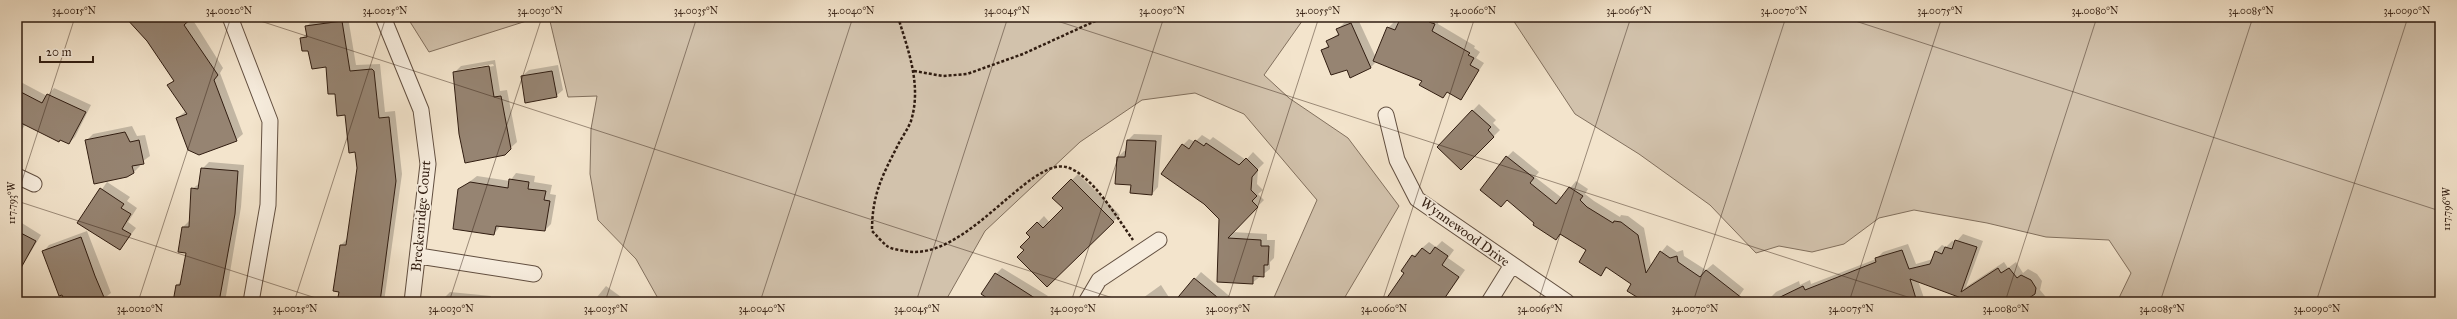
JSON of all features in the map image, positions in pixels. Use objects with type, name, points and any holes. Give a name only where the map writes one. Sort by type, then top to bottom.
[{"type":"street","points":[[230,17],[270,121],[268,205],[252,302]]},
{"type":"street","name":"Breckenridge Court","points":[[383,17],[421,110],[428,164],[419,256],[412,302]]},
{"type":"street","name":"Wynnewood Drive","points":[[1386,115],[1397,160],[1417,199],[1567,302]]},
{"type":"street","points":[[17,176],[34,184]]},
{"type":"street","points":[[1086,302],[1099,280],[1159,240]]},
{"type":"street","points":[[419,256],[534,274]]},
{"type":"street","points":[[1489,302],[1512,265]]},
{"type":"path","points":[[898,17],[914,65],[914,96],[911,121],[878,182],[872,207],[872,231],[888,247],[916,253],[938,248],[966,232],[1032,180],[1053,166],[1066,167],[1084,175],[1142,251]]},
{"type":"path","points":[[914,71],[943,76],[967,74],[1023,54],[1104,17]]},
{"type":"shaded area","points":[[407,17],[539,17],[429,52]]},
{"type":"shaded area","points":[[549,17],[1305,17],[1264,75],[1289,98],[1348,138],[1399,206],[1342,302],[1272,302],[1317,200],[1244,114],[1195,93],[1142,100],[1080,142],[985,231],[946,300],[937,302],[660,302],[636,259],[598,220],[590,174],[591,129],[597,96],[568,97]]},
{"type":"shaded area","points":[[1511,17],[2440,17],[2440,302],[2117,302],[2131,273],[2109,240],[2046,237],[1987,223],[1914,210],[1879,218],[1844,244],[1812,252],[1779,246],[1756,253],[1710,205],[1639,154],[1575,114]]},
{"type":"building","points":[[125,17],[193,17],[184,25],[218,75],[214,80],[237,141],[199,155],[188,150],[176,118],[187,114],[167,85],[174,81],[147,41]]},
{"type":"building","points":[[1401,17],[1431,17],[1429,22],[1435,24],[1432,31],[1470,53],[1468,55],[1474,58],[1470,65],[1479,70],[1461,100],[1447,92],[1443,98],[1419,85],[1422,81],[1373,61],[1387,27],[1395,30]]},
{"type":"building","points":[[342,21],[350,71],[372,69],[374,71],[379,118],[389,117],[396,181],[380,302],[337,302],[339,292],[333,291],[340,245],[346,245],[357,168],[355,152],[349,153],[345,115],[337,116],[335,94],[328,94],[326,67],[312,69],[308,51],[302,51],[300,38],[307,37],[305,26]]},
{"type":"building","points":[[1351,23],[1371,68],[1350,78],[1347,70],[1331,75],[1321,50],[1329,47],[1326,41],[1339,35],[1336,29]]},
{"type":"building","points":[[489,66],[494,97],[501,96],[511,149],[505,155],[465,163],[459,134],[453,72]]},
{"type":"building","points":[[552,71],[557,97],[525,103],[521,76]]},
{"type":"building","points":[[17,90],[42,103],[47,94],[86,112],[69,144],[60,140],[59,142],[17,121]]},
{"type":"building","points":[[1472,110],[1491,127],[1488,130],[1494,137],[1461,170],[1437,147]]},
{"type":"building","points":[[125,132],[130,142],[139,140],[144,164],[132,166],[134,173],[127,177],[94,184],[85,140]]},
{"type":"building","points":[[1127,140],[1156,141],[1152,195],[1130,193],[1131,185],[1115,184],[1117,157],[1125,157]]},
{"type":"building","points":[[1195,140],[1204,146],[1206,143],[1239,165],[1246,158],[1258,170],[1252,177],[1251,190],[1257,196],[1252,201],[1258,207],[1228,238],[1261,240],[1261,246],[1269,246],[1268,265],[1264,265],[1264,277],[1253,276],[1253,284],[1217,282],[1219,219],[1204,204],[1161,174],[1182,144],[1189,149]]},
{"type":"building","points":[[1506,156],[1534,178],[1530,183],[1556,204],[1569,187],[1583,196],[1580,200],[1587,207],[1613,223],[1614,221],[1621,222],[1638,235],[1646,273],[1660,251],[1670,258],[1677,256],[1678,262],[1700,277],[1706,270],[1747,302],[1645,302],[1627,291],[1631,284],[1606,267],[1601,276],[1579,262],[1586,250],[1560,234],[1556,240],[1533,225],[1534,223],[1507,200],[1501,207],[1480,190]]},
{"type":"building","points":[[201,168],[238,171],[235,214],[219,302],[173,302],[176,285],[180,285],[186,253],[178,252],[182,227],[189,227],[191,188],[198,189]]},
{"type":"building","points":[[509,179],[529,182],[528,189],[546,191],[544,200],[550,201],[545,231],[496,226],[494,235],[453,229],[458,189],[470,182],[508,188]]},
{"type":"building","points":[[1071,179],[1114,222],[1047,287],[1017,257],[1024,250],[1020,247],[1030,237],[1026,233],[1037,222],[1043,228],[1063,208],[1052,198]]},
{"type":"building","points":[[100,188],[124,204],[121,208],[131,214],[122,229],[131,234],[120,250],[77,223]]},
{"type":"building","points":[[17,231],[36,241],[17,275]]},
{"type":"building","points":[[81,237],[106,302],[65,302],[62,295],[59,296],[42,251]]},
{"type":"building","points":[[1955,240],[1977,247],[1961,292],[1998,268],[2001,273],[2009,268],[2017,278],[2021,275],[2031,280],[2036,288],[2035,294],[2023,302],[1972,302],[1910,279],[1917,302],[1770,302],[1803,286],[1805,290],[1876,262],[1875,258],[1902,250],[1909,269],[1930,264],[1935,251],[1942,254],[1945,247],[1952,249]]},
{"type":"building","points":[[1435,247],[1448,256],[1442,265],[1459,277],[1442,302],[1384,302],[1404,273],[1401,271],[1412,255],[1415,257],[1422,248],[1430,254]]},
{"type":"building","points":[[995,273],[1041,302],[993,302],[981,294]]},
{"type":"building","points":[[1194,278],[1223,302],[1174,302]]}]
